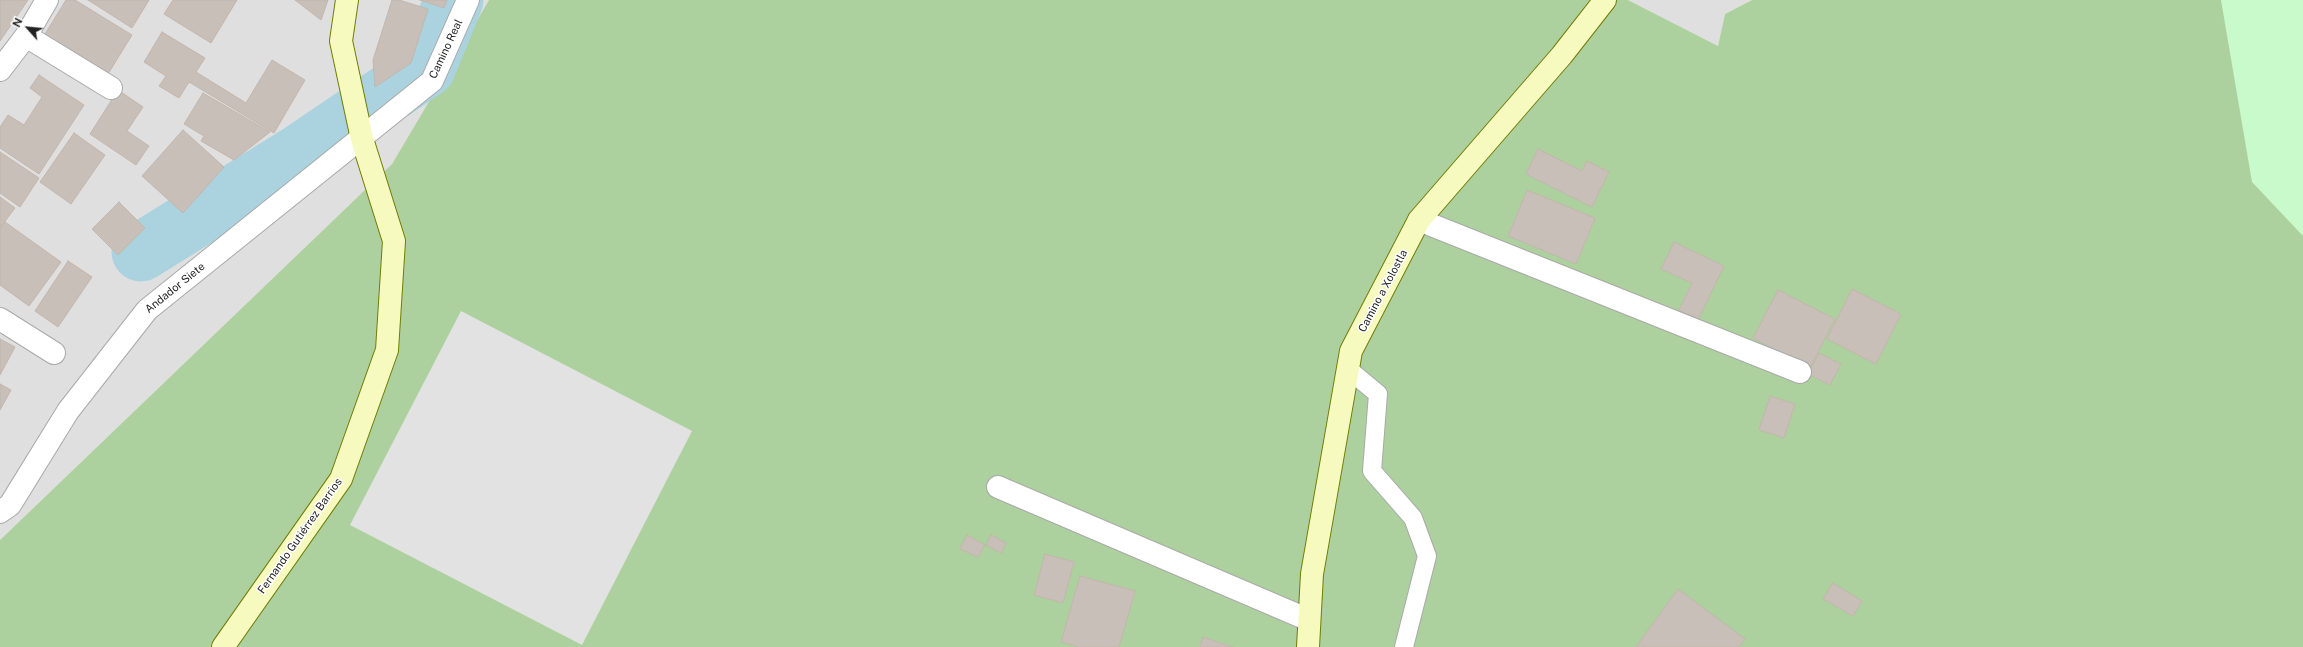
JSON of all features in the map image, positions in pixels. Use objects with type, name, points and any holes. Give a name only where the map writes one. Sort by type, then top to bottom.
[{"type":"street","points":[[0,70],[26,36],[47,0]]},
{"type":"street","name":"Fernando Gutiérrez Barrios","points":[[223,647],[341,479],[387,350],[394,241],[362,139],[341,41],[347,0]]},
{"type":"street","name":"Camino Real","points":[[362,139],[432,81],[468,0]]},
{"type":"street","name":"Camino a Xolostla","points":[[1308,647],[1312,574],[1351,350],[1419,220],[1562,55],[1605,0]]},
{"type":"street","points":[[26,36],[111,88]]},
{"type":"street","name":"Andador Siete","points":[[0,512],[10,505],[68,411],[147,310],[362,139]]},
{"type":"street","points":[[1419,220],[1800,372]]},
{"type":"street","points":[[0,319],[54,353]]},
{"type":"street","points":[[998,487],[1309,620]]},
{"type":"lane","points":[[1348,368],[1378,394],[1372,471],[1413,518],[1428,556],[1404,647]]},
{"type":"shaded area","points":[[0,0],[489,0],[392,164],[0,540]]},
{"type":"shaded area","points":[[1628,0],[1752,0],[1725,14],[1718,46]]},
{"type":"shaded area","points":[[461,311],[692,431],[582,645],[350,525]]},
{"type":"green space","points":[[489,0],[1628,0],[1718,46],[1725,14],[1752,0],[2303,0],[2303,647],[0,647],[0,540],[392,164]]},
{"type":"green space","points":[[2221,0],[2303,0],[2303,236],[2252,182]]},
{"type":"building","points":[[0,0],[28,0],[0,41]]},
{"type":"building","points":[[66,0],[75,0],[132,35],[108,74],[45,34]]},
{"type":"building","points":[[88,0],[149,0],[132,28]]},
{"type":"building","points":[[173,0],[237,0],[211,43],[164,14]]},
{"type":"building","points":[[295,0],[328,0],[321,20]]},
{"type":"building","points":[[392,0],[399,0],[428,9],[411,63],[375,87],[373,60]]},
{"type":"building","points":[[420,0],[447,0],[444,8]]},
{"type":"building","points":[[162,32],[205,58],[196,72],[246,103],[272,60],[305,80],[274,133],[189,82],[179,98],[159,86],[166,76],[144,62]]},
{"type":"building","points":[[39,75],[84,105],[39,174],[0,148],[0,127],[8,115],[24,125],[42,97],[30,88]]},
{"type":"building","points":[[118,90],[143,107],[127,131],[149,146],[136,165],[90,134]]},
{"type":"building","points":[[203,93],[270,132],[234,160],[201,141],[204,136],[184,124]]},
{"type":"building","points":[[183,130],[224,167],[183,213],[142,176]]},
{"type":"building","points":[[74,133],[105,155],[71,204],[40,182]]},
{"type":"building","points":[[1538,149],[1582,171],[1587,161],[1609,172],[1592,207],[1526,174]]},
{"type":"building","points":[[0,152],[39,178],[20,207],[0,193]]},
{"type":"building","points":[[1527,190],[1595,218],[1576,264],[1508,236]]},
{"type":"building","points":[[0,197],[15,208],[0,228]]},
{"type":"building","points":[[119,202],[145,228],[118,255],[92,229]]},
{"type":"building","points":[[5,222],[61,262],[29,306],[0,285],[0,228]]},
{"type":"building","points":[[1674,242],[1724,266],[1698,320],[1679,310],[1692,283],[1661,269]]},
{"type":"building","points":[[68,261],[92,277],[58,327],[35,311]]},
{"type":"building","points":[[1852,289],[1901,314],[1876,364],[1827,339]]},
{"type":"building","points":[[1778,290],[1835,319],[1810,368],[1753,338]]},
{"type":"building","points":[[0,339],[15,347],[0,375]]},
{"type":"building","points":[[1819,353],[1841,364],[1830,385],[1808,374]]},
{"type":"building","points":[[0,384],[11,390],[0,410]]},
{"type":"building","points":[[1770,396],[1795,404],[1784,438],[1759,430]]},
{"type":"building","points":[[967,535],[985,545],[978,557],[960,549]]},
{"type":"building","points":[[991,535],[1006,543],[1001,553],[986,545]]},
{"type":"building","points":[[1045,554],[1074,562],[1063,603],[1034,595]]},
{"type":"building","points":[[1080,576],[1135,591],[1119,647],[1079,647],[1061,642]]},
{"type":"building","points":[[1833,583],[1862,601],[1853,616],[1823,599]]},
{"type":"building","points":[[1678,589],[1745,639],[1739,647],[1636,647]]},
{"type":"building","points":[[1203,637],[1233,647],[1200,647]]},
{"type":"waterway","points":[[141,252],[302,152],[426,68],[454,0]]}]
